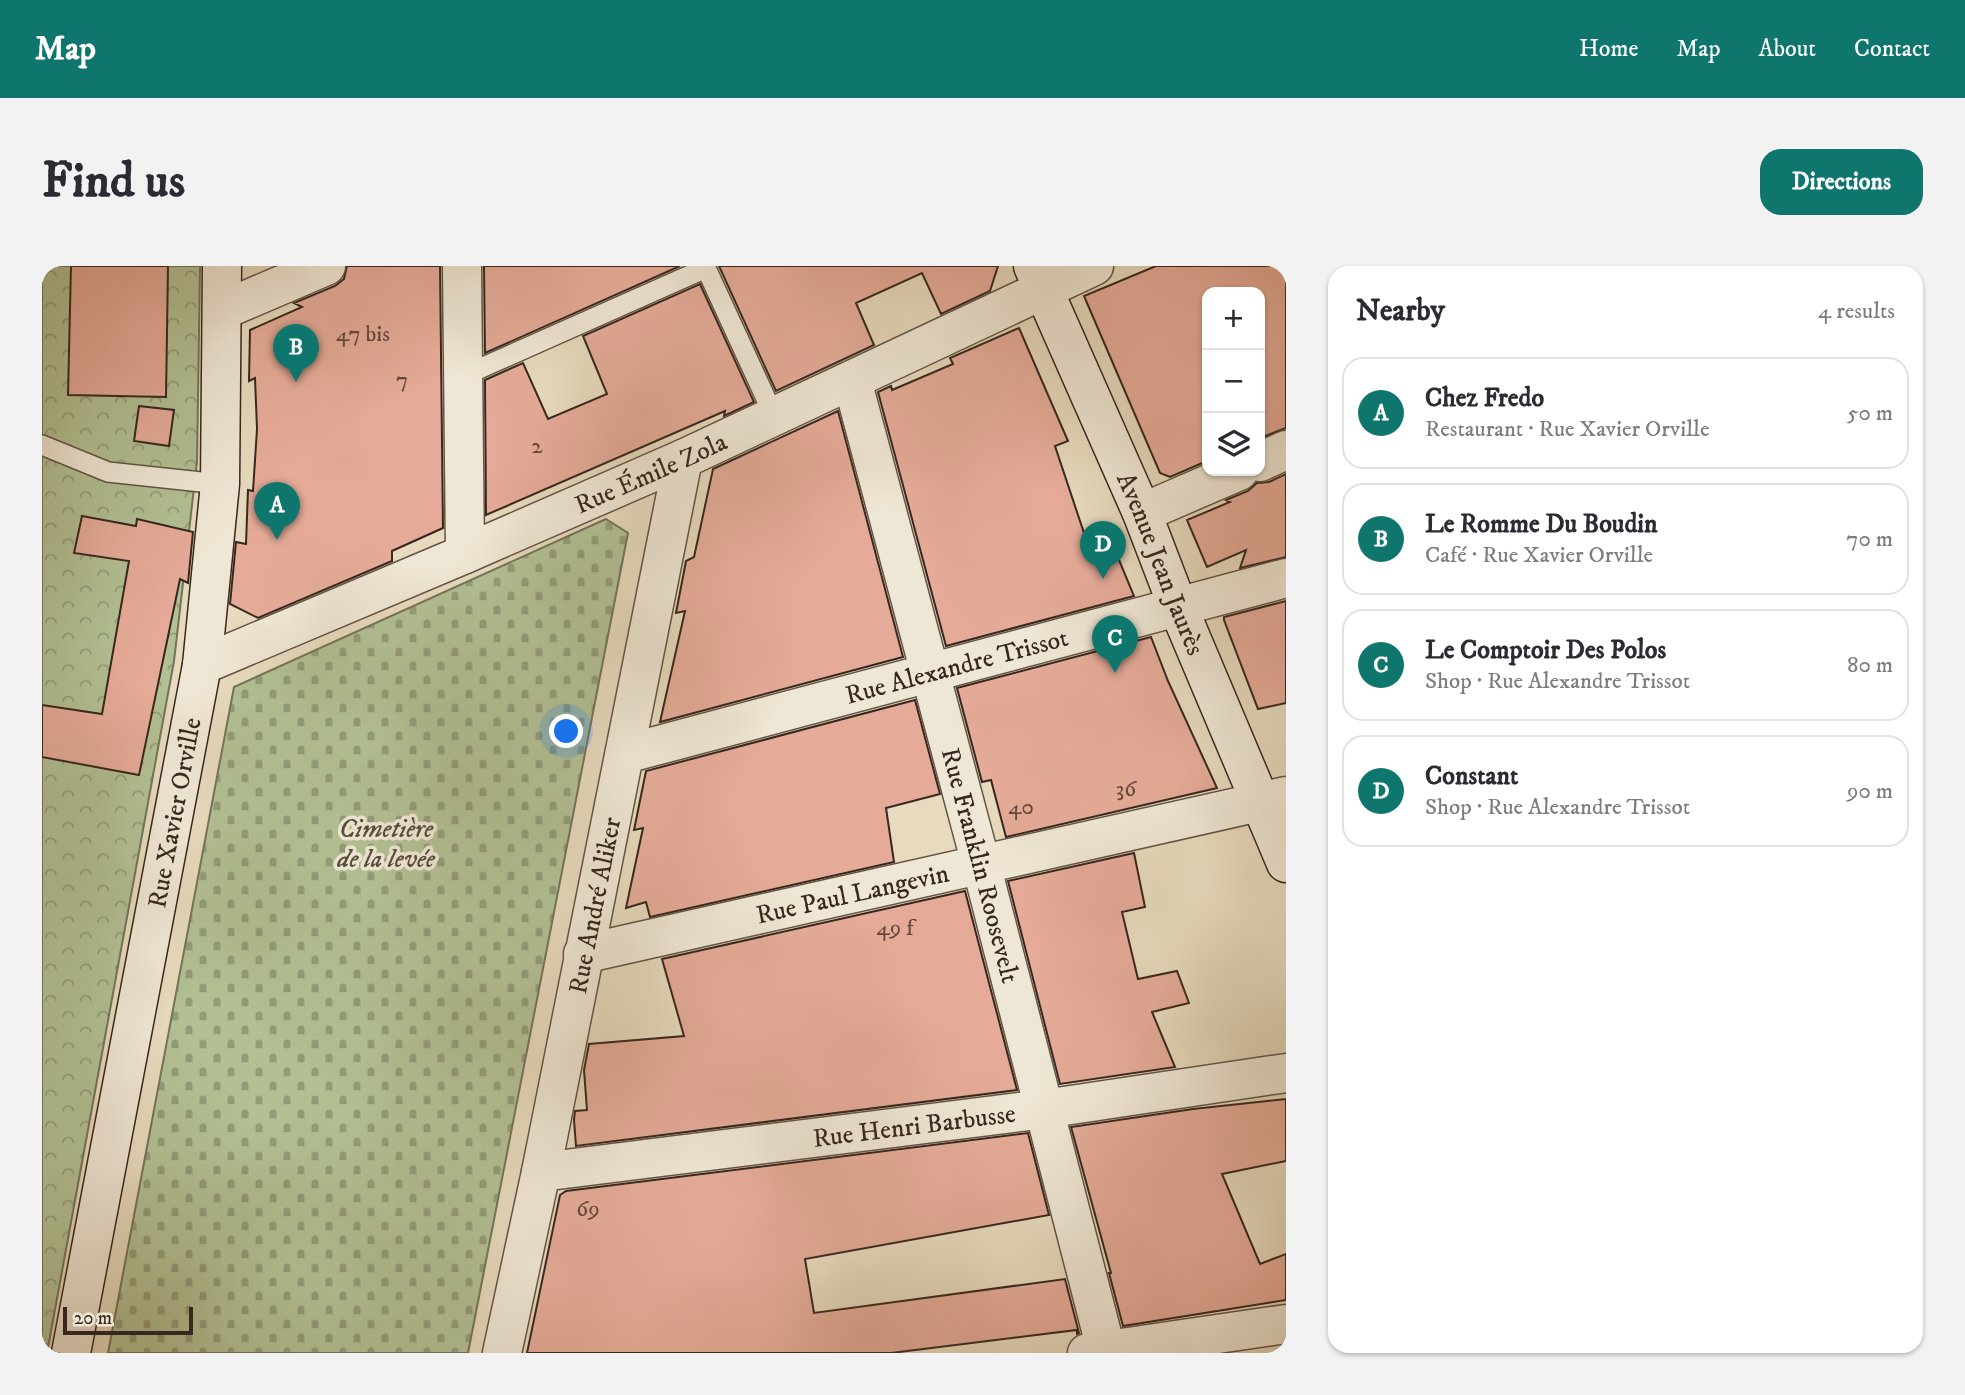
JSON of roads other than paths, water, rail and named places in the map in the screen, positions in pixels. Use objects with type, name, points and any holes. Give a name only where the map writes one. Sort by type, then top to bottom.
[{"type":"street","name":"Rue Xavier Orville","points":[[71,1353],[202,665],[220,484],[222,266]]},
{"type":"street","points":[[222,310],[326,266]]},
{"type":"street","points":[[462,266],[465,554]]},
{"type":"street","name":"Rue Émile Zola","points":[[202,665],[684,459],[852,380],[1038,278],[1094,266]]},
{"type":"street","name":"Avenue Jean Jaurès","points":[[1038,278],[1142,513],[1178,607],[1272,799],[1286,863]]},
{"type":"street","name":"Rue Franklin Roosevelt","points":[[852,380],[1044,1109],[1100,1352]]},
{"type":"street","points":[[1265,460],[1286,450]]},
{"type":"street","name":"Rue André Aliker","points":[[502,1353],[541,1172],[684,459]]},
{"type":"street","points":[[1142,513],[1227,476]]},
{"type":"street","name":"Rue Alexandre Trissot","points":[[625,754],[1286,578]]},
{"type":"street","name":"Rue Paul Langevin","points":[[583,954],[1272,799]]},
{"type":"street","name":"Rue Henri Barbusse","points":[[541,1172],[1044,1109],[1286,1073]]},
{"type":"street","points":[[1100,1352],[1286,1324]]},
{"type":"lane","points":[[463,376],[706,268],[774,416]]},
{"type":"lane","points":[[42,445],[108,471],[220,484]]},
{"type":"place","name":"Le Romme Du Boudin","points":[[296,382]]},
{"type":"place","name":"Chez Fredo","points":[[277,540]]},
{"type":"place","name":"Constant","points":[[1103,579]]},
{"type":"place","name":"Le Comptoir Des Polos","points":[[1115,673]]},
{"type":"park label","name":"Cimetière de la levée","points":[[386,843]]}]
